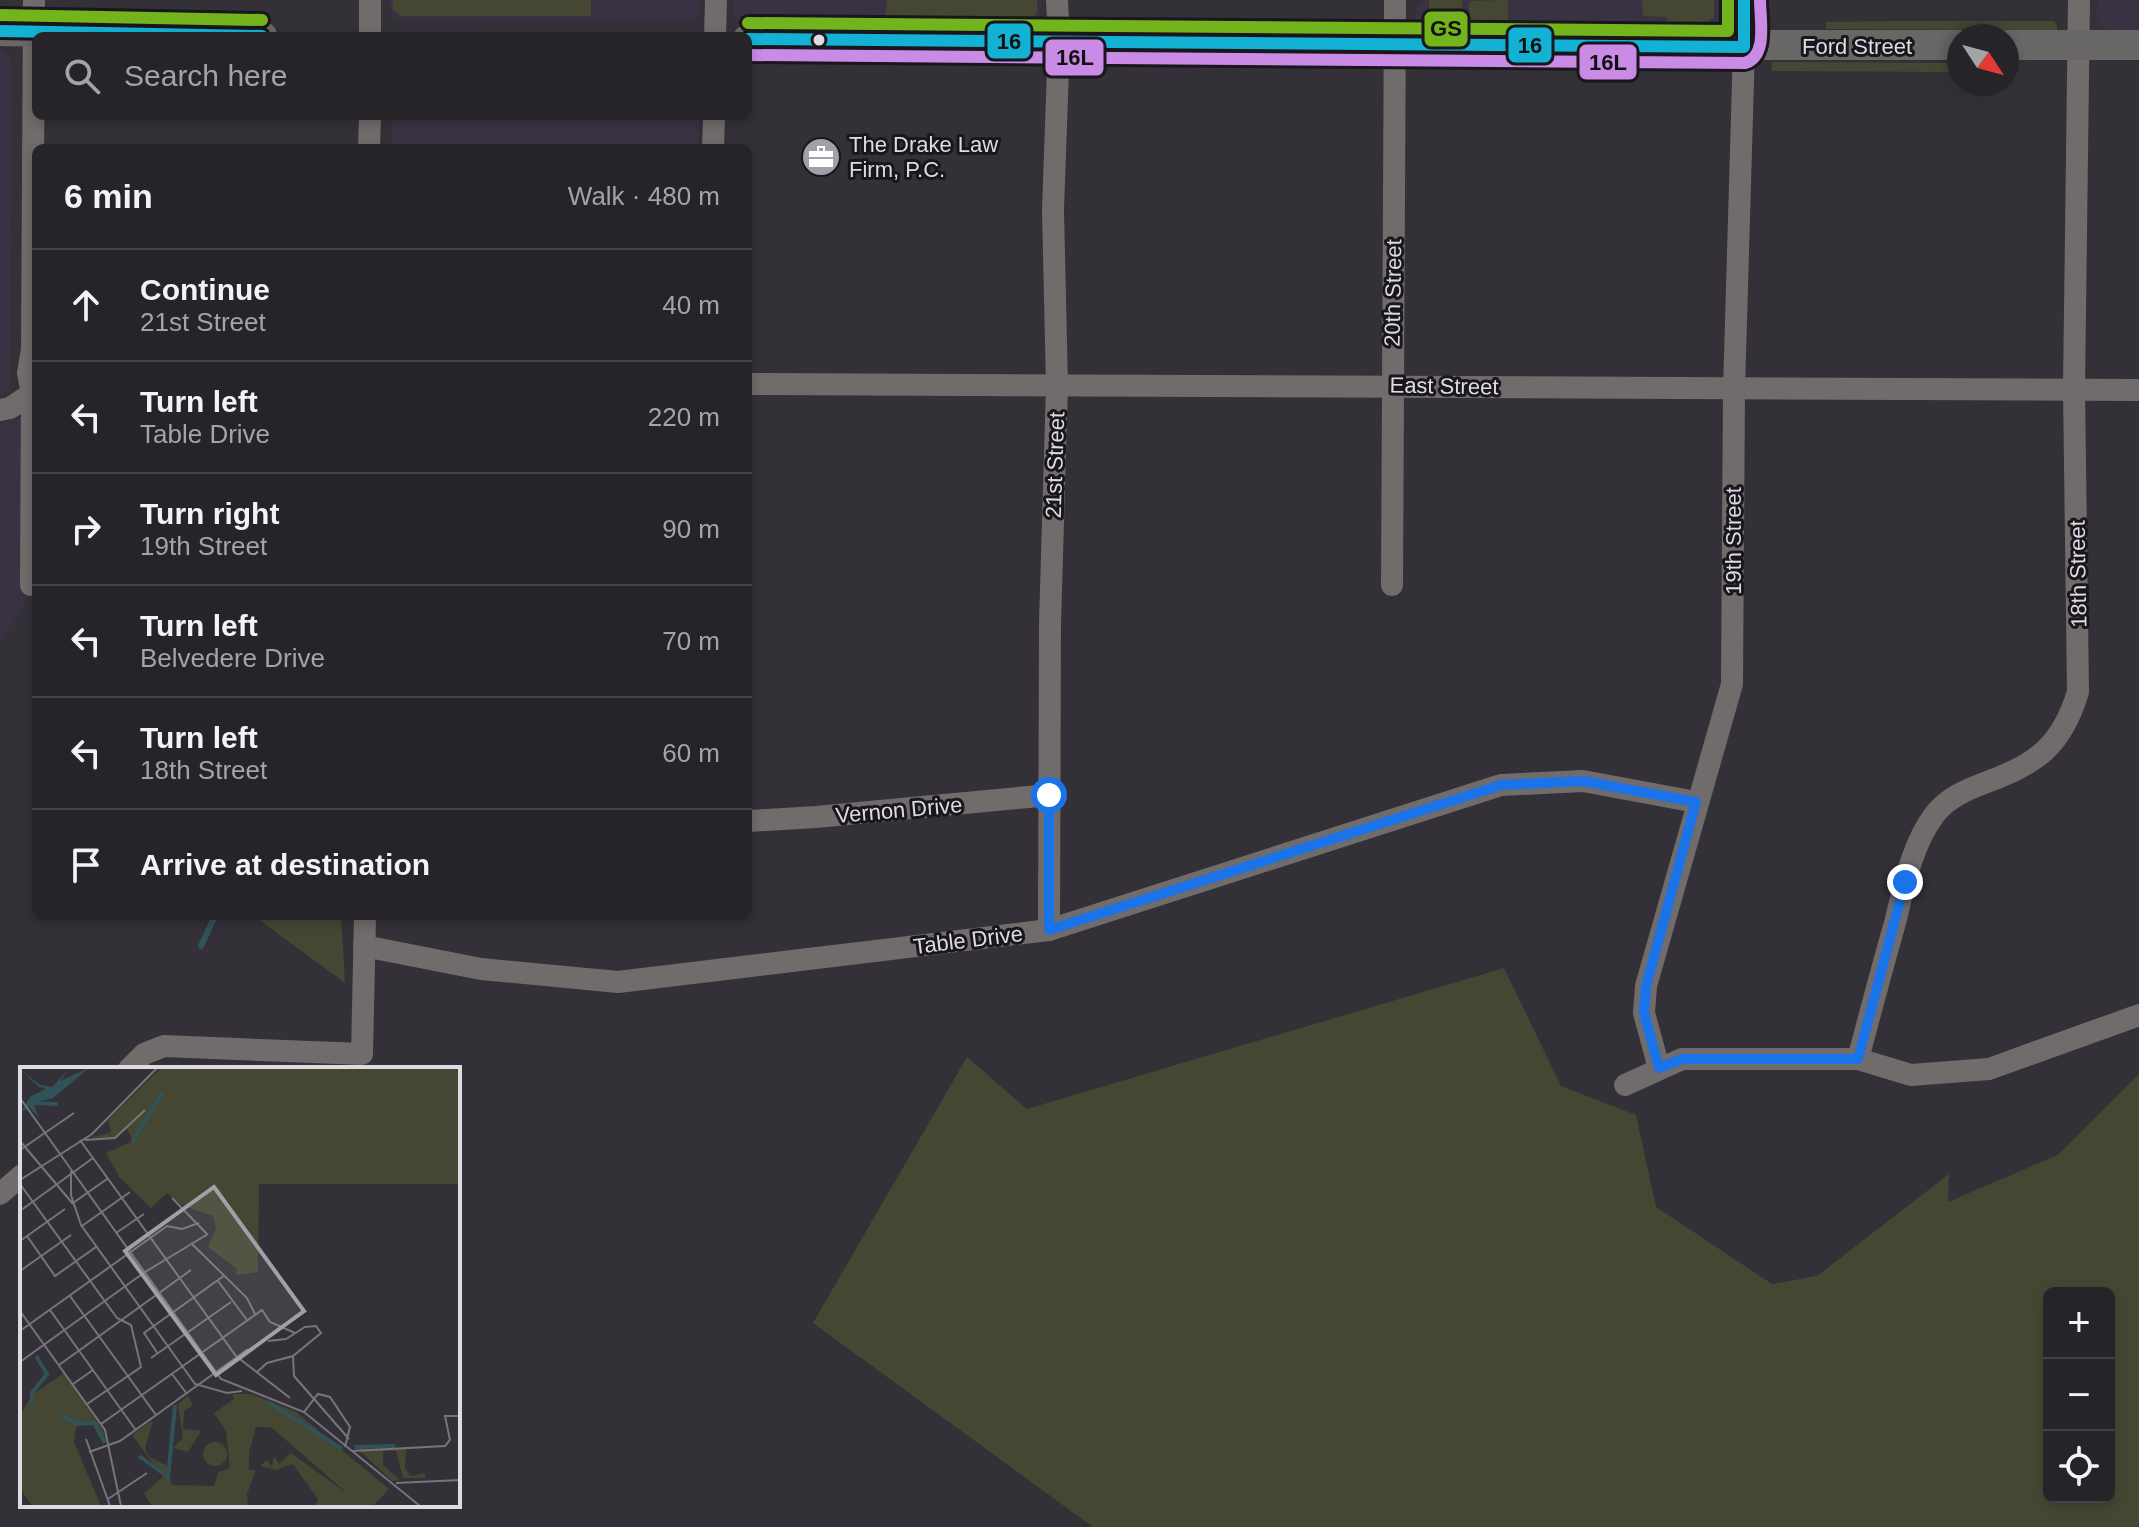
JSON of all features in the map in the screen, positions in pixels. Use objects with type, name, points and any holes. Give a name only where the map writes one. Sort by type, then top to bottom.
[{"type":"main road","name":"19th Street","points":[[1744,0],[1744,47]]},
{"type":"main road","points":[[0,31],[110,32]]},
{"type":"main road","name":"Ford Street","points":[[752,39],[1744,47],[1947,45]]},
{"type":"main road","points":[[2019,45],[2139,45]]},
{"type":"street","points":[[34,0],[34,30]]},
{"type":"street","points":[[370,0],[370,32]]},
{"type":"street","points":[[715,32],[716,0]]},
{"type":"street","name":"21st Street","points":[[1049,930],[1050,623],[1057,386],[1053,210],[1059,41],[1057,0]]},
{"type":"street","name":"20th Street","points":[[1392,585],[1395,0]]},
{"type":"street","name":"18th Street","points":[[1858,1059],[1905,882],[1928,825],[1937,811],[1968,789],[2007,775],[2043,754],[2067,725],[2073,708],[2079,678],[2074,388],[2079,0]]},
{"type":"street","name":"19th Street","points":[[1659,1068],[1644,1013],[1646,986],[1732,684],[1734,390],[1744,47]]},
{"type":"street","points":[[33,120],[33,144]]},
{"type":"street","points":[[369,144],[370,120]]},
{"type":"street","points":[[713,144],[714,120]]},
{"type":"street","points":[[32,349],[28,373],[32,386]]},
{"type":"street","name":"East Street","points":[[752,384],[2139,390]]},
{"type":"street","points":[[0,410],[10,408],[32,393]]},
{"type":"street","points":[[31,585],[32,521]]},
{"type":"street","name":"Table Drive","points":[[364,946],[481,969],[618,982],[1049,930],[1501,785],[1583,781],[1696,802]]},
{"type":"street","name":"Vernon Drive","points":[[752,821],[1049,795]]},
{"type":"street","points":[[131,1067],[144,1054],[164,1046],[362,1054],[365,920]]},
{"type":"street","points":[[1625,1085],[1682,1059],[1858,1059],[1911,1075],[1989,1069],[2139,1015]]},
{"type":"street","points":[[0,1194],[20,1177]]},
{"type":"shaded area","points":[[390,0],[700,0],[700,15],[687,21],[399,19],[391,15]]},
{"type":"shaded area","points":[[734,0],[1041,0],[1037,21],[1031,23],[747,22],[735,19]]},
{"type":"shaded area","points":[[1424,0],[1718,0],[1718,18],[1716,25],[1708,29],[1425,27],[1419,25],[1416,19],[1416,8]]},
{"type":"shaded area","points":[[2099,0],[2139,0],[2139,33],[2114,32],[2103,27],[2096,16]]},
{"type":"shaded area","points":[[0,48],[11,56],[12,90],[10,385],[7,392],[0,396]]},
{"type":"shaded area","points":[[391,120],[699,120],[699,144],[391,144]]},
{"type":"shaded area","points":[[32,413],[32,594],[0,641],[0,424]]},
{"type":"green space","points":[[393,0],[591,0],[591,16],[402,16],[392,9]]},
{"type":"green space","points":[[887,0],[1037,0],[1037,12],[1031,20],[885,19]]},
{"type":"green space","points":[[1429,0],[1462,0],[1462,21],[1429,21]]},
{"type":"green space","points":[[1508,0],[1508,21],[1469,22],[1469,1]]},
{"type":"green space","points":[[1642,0],[1714,0],[1714,17],[1705,24],[1668,24],[1667,17],[1643,16]]},
{"type":"green space","points":[[2054,21],[2057,30],[2019,30],[2019,24],[1947,24],[1947,30],[1826,29],[1826,22]]},
{"type":"green space","points":[[1771,62],[1947,63],[1947,72],[1772,71]]},
{"type":"green space","points":[[259,920],[341,920],[345,983]]},
{"type":"green space","points":[[1504,968],[1561,1086],[1636,1115],[1656,1207],[1772,1284],[1817,1276],[1949,1174],[1948,1202],[2058,1155],[2139,1074],[2139,1527],[1093,1527],[813,1323],[967,1057],[1027,1109]]},
{"type":"waterway","points":[[201,946],[213,920]]},
{"type":"transit line","name":"GS","points":[[748,23],[1728,31],[1728,0]]},
{"type":"transit line","name":"16","points":[[752,39],[1744,47],[1744,0]]},
{"type":"transit line","name":"16L","points":[[752,55],[1745,63],[1752,59],[1760,45],[1760,0]]},
{"type":"transit line","name":"GS","points":[[0,15],[262,20]]},
{"type":"transit line","name":"16","points":[[0,31],[52,32]]},
{"type":"place","name":"The Drake Law Firm, P.C.","points":[[821,157]]},
{"type":"route","points":[[1049,795],[1049,930],[1501,785],[1583,781],[1696,802],[1646,986],[1644,1013],[1659,1068],[1682,1059],[1858,1059],[1905,882]]}]
